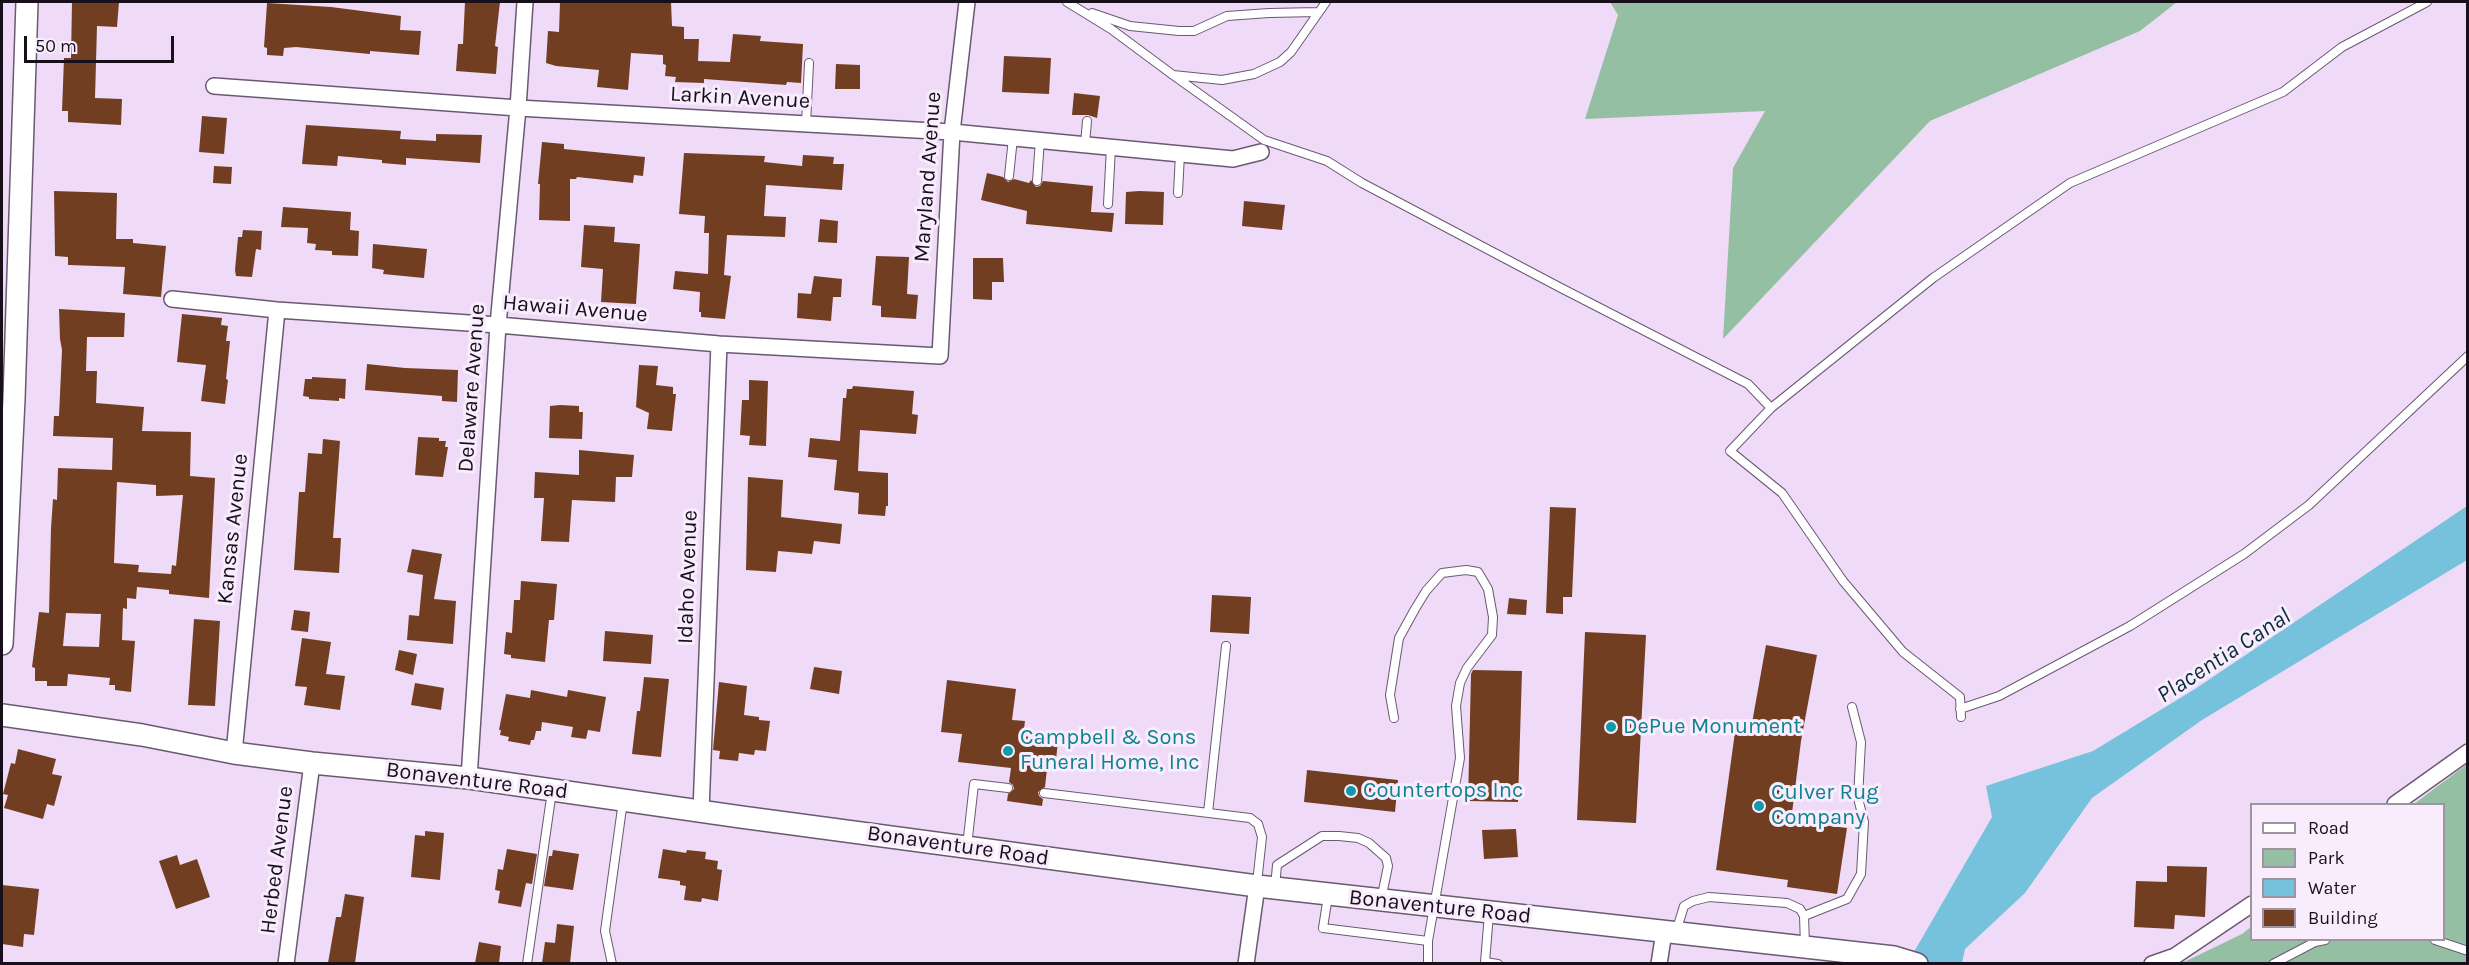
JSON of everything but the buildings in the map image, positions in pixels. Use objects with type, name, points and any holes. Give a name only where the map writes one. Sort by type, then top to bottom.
[{"type":"street","points":[[2,644],[14,399],[27,2]]},
{"type":"street","name":"Delaware Avenue","points":[[469,777],[498,325],[518,108],[525,2]]},
{"type":"street","name":"Maryland Avenue","points":[[940,356],[952,132],[966,2]]},
{"type":"street","name":"Larkin Avenue","points":[[214,86],[518,108],[952,132],[1233,159],[1261,152]]},
{"type":"street","name":"Hawaii Avenue","points":[[172,299],[277,310],[498,325],[719,344],[940,356]]},
{"type":"street","name":"Kansas Avenue","points":[[234,753],[277,310]]},
{"type":"street","name":"Idaho Avenue","points":[[701,811],[719,344]]},
{"type":"street","name":"Bonaventure Road","points":[[2,715],[142,735],[234,753],[312,763],[469,777],[701,811],[1266,887],[1894,957],[1917,963]]},
{"type":"street","points":[[2396,803],[2468,752]]},
{"type":"street","name":"Herbed Avenue","points":[[286,963],[312,763]]},
{"type":"street","points":[[1246,963],[1266,887]]},
{"type":"street","points":[[2152,963],[2175,956],[2250,904]]},
{"type":"street","points":[[1659,963],[1669,932]]},
{"type":"lane","points":[[1068,2],[1111,29],[1264,140],[1327,161],[1362,183],[1748,384],[1771,408]]},
{"type":"lane","points":[[1173,75],[1222,80],[1239,78],[1268,69],[1291,52],[1326,2]]},
{"type":"lane","points":[[2427,2],[2342,47],[2283,92],[2070,183],[1933,278],[1771,408],[1730,451],[1782,493],[1843,581],[1903,652],[1960,697],[1960,713],[1999,696],[2130,626],[2244,554],[2308,505],[2414,409],[2468,356]]},
{"type":"lane","points":[[1079,9],[1130,26],[1179,31],[1194,31],[1227,16],[1318,12]]},
{"type":"lane","points":[[806,124],[809,63]]},
{"type":"lane","points":[[1085,144],[1087,121]]},
{"type":"lane","points":[[1009,176],[1012,138]]},
{"type":"lane","points":[[1037,181],[1040,140]]},
{"type":"lane","points":[[1108,204],[1111,147]]},
{"type":"lane","points":[[1178,193],[1180,154]]},
{"type":"lane","points":[[1394,718],[1390,695],[1399,638],[1415,609],[1426,591],[1442,573],[1466,570],[1478,572],[1488,589],[1493,617],[1492,635],[1467,668],[1460,683],[1456,706],[1460,758],[1432,906],[1428,963]]},
{"type":"lane","points":[[1208,813],[1226,646]]},
{"type":"lane","points":[[1804,916],[1847,899],[1861,874],[1864,822],[1858,798],[1861,742],[1852,707]]},
{"type":"lane","points":[[967,847],[974,784],[1008,788]]},
{"type":"lane","points":[[527,963],[553,790]]},
{"type":"lane","points":[[1044,793],[1250,818],[1258,824],[1262,837],[1266,887]]},
{"type":"lane","points":[[612,963],[605,931],[623,800]]},
{"type":"lane","points":[[1266,887],[1277,865],[1322,836],[1358,838],[1369,843],[1386,858],[1388,866],[1381,900]]},
{"type":"lane","points":[[1328,894],[1323,928],[1428,941]]},
{"type":"lane","points":[[1669,932],[1684,906],[1709,897],[1787,903],[1800,909],[1804,916],[1805,948]]},
{"type":"lane","points":[[1490,912],[1484,963],[1498,963]]},
{"type":"lane","points":[[2273,963],[2318,941]]},
{"type":"lane","points":[[2440,941],[2468,951]]},
{"type":"green space","points":[[1610,2],[2177,2],[2140,31],[1930,121],[1723,339],[1733,168],[1765,111],[1585,119],[1618,15]]},
{"type":"green space","points":[[2467,764],[2467,963],[2180,964],[2242,934],[2250,928],[2250,941],[2445,941],[2445,803],[2415,803]]},
{"type":"water","points":[[2467,506],[2467,560],[2202,720],[2092,798],[2025,893],[1965,949],[1962,963],[1907,964],[1992,817],[1986,786],[2093,751],[2195,689]]},
{"type":"place","name":"DePue Monument","points":[[1611,727]]},
{"type":"place","name":"Campbell & Sons Funeral Home, Inc","points":[[1008,751]]},
{"type":"place","name":"Countertops Inc","points":[[1351,791]]},
{"type":"place","name":"Culver Rug Company","points":[[1759,806]]},
{"type":"water label","name":"Placentia Canal","points":[[2224,656]]}]
